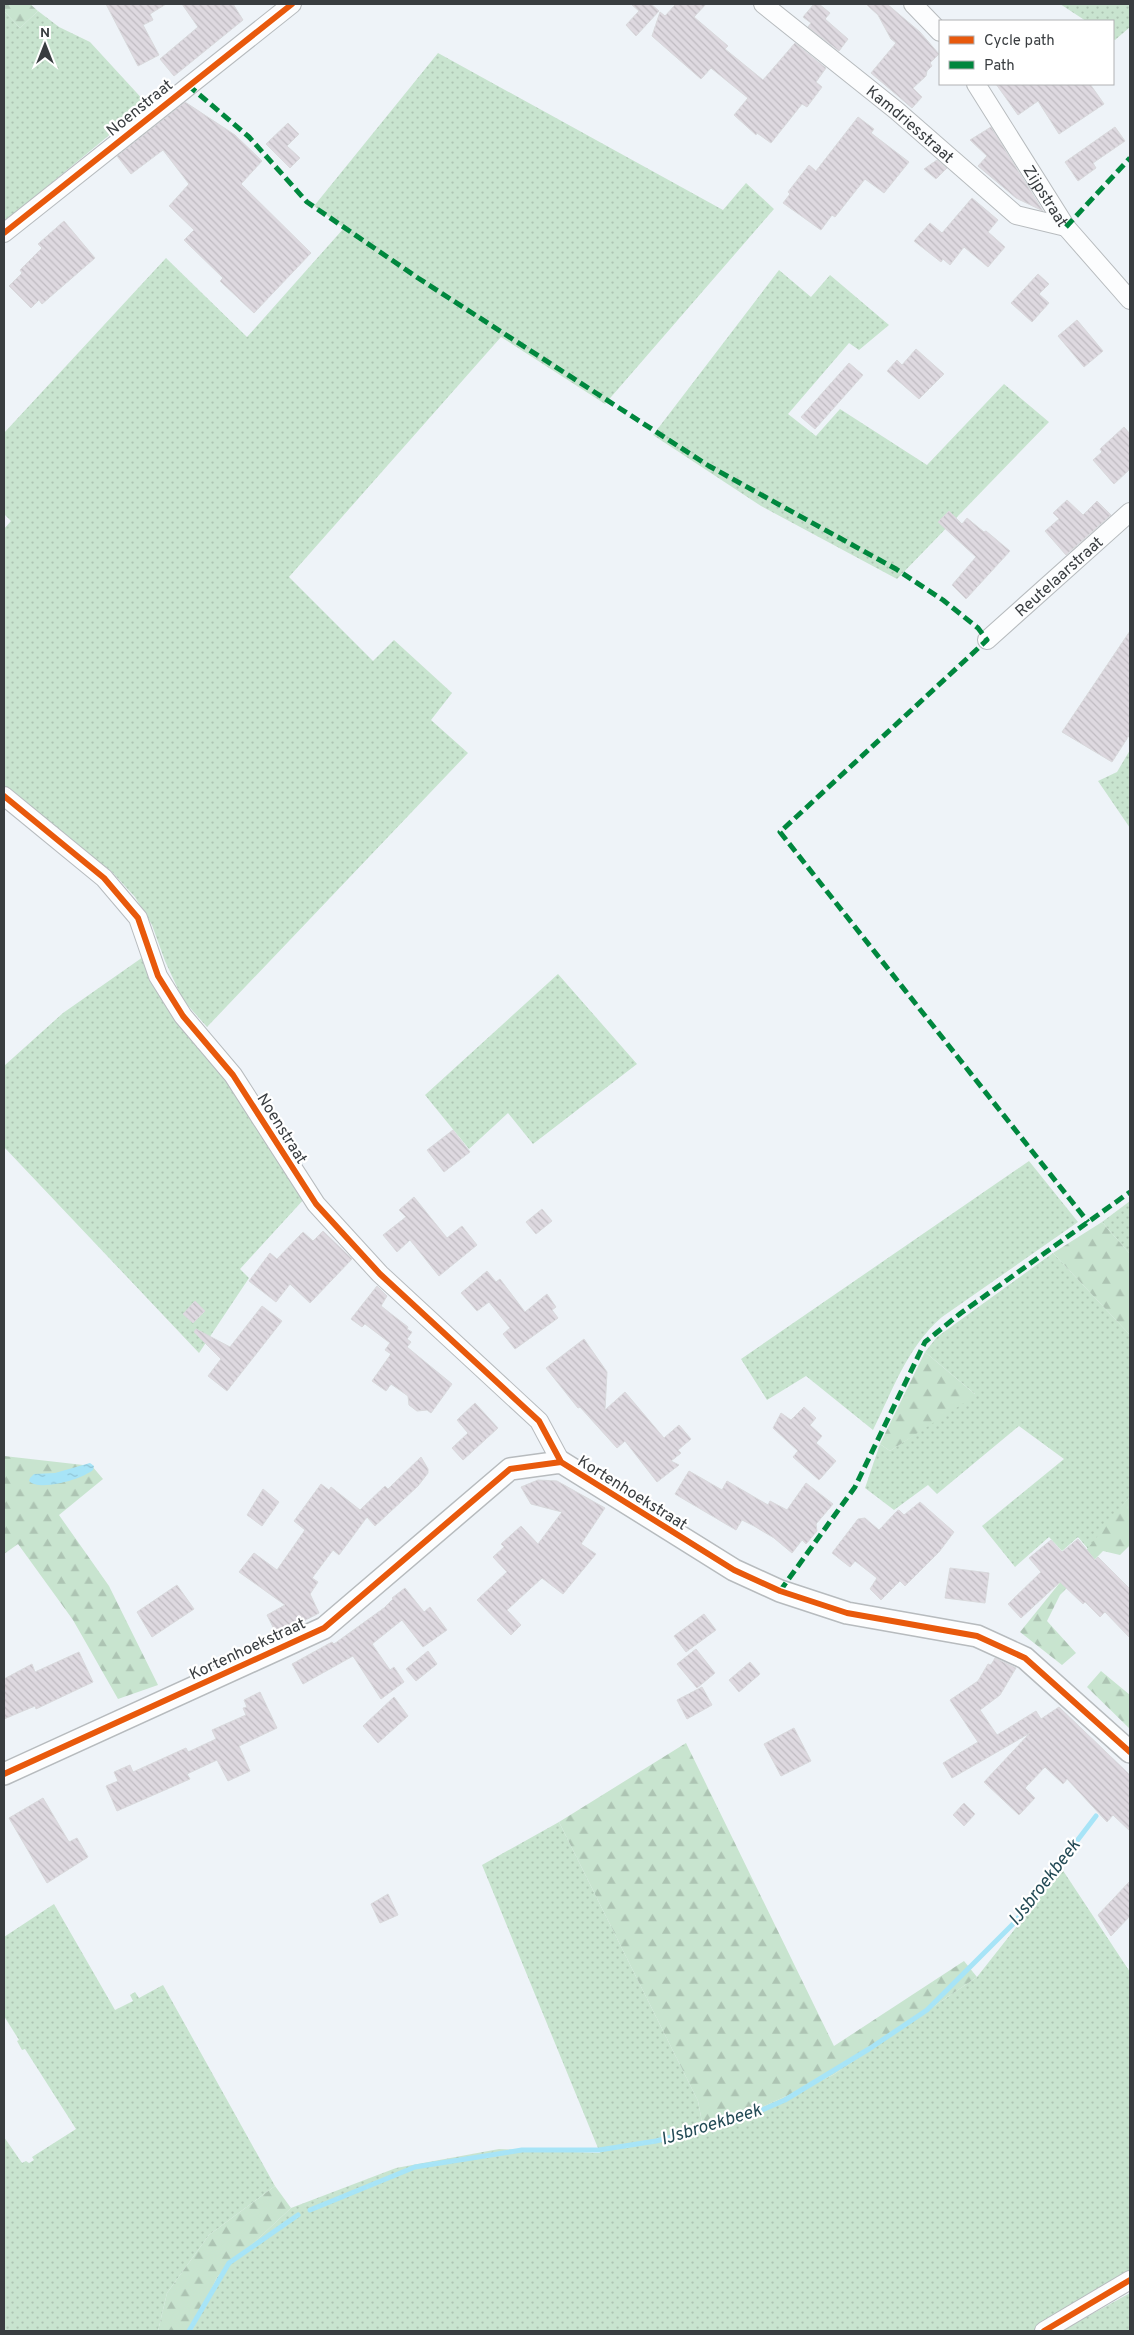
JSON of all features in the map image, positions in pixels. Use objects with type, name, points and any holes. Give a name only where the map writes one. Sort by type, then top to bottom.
[{"type":"street","name":"Noenstraat","points":[[4,233],[292,4]]},
{"type":"street","name":"Kamdriesstraat","points":[[763,4],[897,111],[1016,215],[1066,227]]},
{"type":"street","points":[[913,4],[939,31]]},
{"type":"street","name":"Zijpstraat","points":[[977,85],[1066,227],[1130,300]]},
{"type":"street","name":"Reutelaarstraat","points":[[987,640],[1130,512]]},
{"type":"street","name":"Noenstraat","points":[[4,796],[104,878],[138,918],[158,976],[183,1016],[234,1074],[316,1204],[380,1274],[539,1421],[561,1462]]},
{"type":"street","name":"Kortenhoekstraat","points":[[4,1774],[324,1628],[510,1469],[561,1462],[734,1570],[780,1591],[847,1613],[977,1636],[1025,1658],[1130,1752]]},
{"type":"street","points":[[1044,2331],[1130,2280]]},
{"type":"green space","points":[[4,4],[30,4],[38,11],[20,28],[4,11]]},
{"type":"green space","points":[[1060,4],[1130,4],[1130,27],[1115,40],[1114,20],[1084,20]]},
{"type":"green space","points":[[4,11],[20,28],[38,11],[59,27],[90,42],[147,104],[4,222]]},
{"type":"green space","points":[[438,53],[723,210],[746,183],[774,209],[605,404],[501,337],[289,577],[373,661],[394,640],[452,693],[431,720],[468,753],[207,1027],[183,1000],[165,961],[152,925],[135,897],[111,871],[53,829],[4,790],[4,529],[11,521],[4,514],[4,433],[166,258],[247,337],[344,228],[314,206]]},
{"type":"green space","points":[[779,270],[811,297],[830,275],[889,325],[859,350],[849,343],[788,414],[816,436],[840,409],[927,465],[1004,384],[1049,422],[897,579],[761,506],[653,435]]},
{"type":"green space","points":[[1130,750],[1130,828],[1098,781],[1117,772]]},
{"type":"green space","points":[[143,957],[170,1012],[238,1093],[305,1198],[240,1269],[249,1278],[199,1353],[4,1147],[4,1066],[63,1013]]},
{"type":"green space","points":[[558,974],[637,1064],[533,1144],[508,1113],[469,1149],[425,1095]]},
{"type":"green space","points":[[1029,1161],[1078,1222],[942,1317],[930,1329],[910,1355],[873,1430],[806,1376],[767,1400],[741,1359]]},
{"type":"green space","points":[[1130,1201],[1130,1254],[1102,1222]]},
{"type":"green space","points":[[1102,1222],[1130,1254],[1130,1335],[1053,1253]]},
{"type":"green space","points":[[1053,1253],[1130,1335],[1130,1496],[1089,1550],[1078,1537],[1062,1551],[1049,1537],[1015,1567],[982,1526],[1064,1459],[1019,1426],[937,1494],[928,1485],[894,1510],[865,1488],[880,1444],[890,1451],[975,1394],[925,1352],[937,1337]]},
{"type":"green space","points":[[925,1352],[976,1395],[890,1451],[880,1444]]},
{"type":"green space","points":[[4,1456],[92,1466],[103,1479],[59,1515],[109,1586],[158,1685],[118,1699],[73,1620],[18,1544],[4,1554]]},
{"type":"green space","points":[[1130,1496],[1130,1545],[1120,1555],[1103,1551],[1060,1595],[1047,1621],[1076,1653],[1062,1665],[1020,1632]]},
{"type":"green space","points":[[1101,1671],[1130,1695],[1130,1729],[1087,1687]]},
{"type":"green space","points":[[686,1743],[834,2046],[964,1961],[977,1977],[833,2075],[704,2133],[698,2101],[559,1822]]},
{"type":"green space","points":[[559,1822],[698,2101],[704,2133],[833,2075],[977,1977],[1062,1869],[1130,1972],[1130,2276],[1036,2331],[192,2331],[217,2277],[291,2208],[396,2168],[499,2149],[600,2153],[482,1865]]},
{"type":"green space","points":[[54,1904],[115,2010],[133,2001],[130,1995],[135,1992],[139,1998],[163,1985],[275,2186],[209,2235],[167,2293],[158,2331],[4,2331],[4,2137],[22,2163],[26,2161],[29,2163],[34,2160],[32,2157],[76,2129],[25,2049],[22,2050],[17,2041],[19,2040],[4,2016],[4,1937]]},
{"type":"green space","points":[[275,2186],[291,2208],[217,2277],[192,2331],[158,2331],[167,2293],[209,2235]]},
{"type":"green space","points":[[1130,2293],[1130,2331],[1061,2331]]},
{"type":"water","points":[[90,1463],[94,1466],[93,1470],[88,1474],[61,1483],[42,1485],[29,1481],[34,1474],[55,1473]]},
{"type":"building","points":[[106,4],[166,4],[150,14],[153,20],[143,25],[159,55],[138,66]]},
{"type":"building","points":[[182,4],[233,4],[243,20],[174,76],[160,59],[198,27]]},
{"type":"building","points":[[631,4],[651,4],[659,11],[636,36],[626,25],[639,11]]},
{"type":"building","points":[[676,4],[706,4],[694,17],[728,46],[725,49],[763,80],[795,43],[826,68],[816,82],[822,87],[807,107],[802,104],[771,143],[757,133],[756,135],[734,115],[748,98],[711,68],[701,79],[652,36],[660,12],[665,16]]},
{"type":"building","points":[[814,4],[819,4],[830,13],[825,19],[848,39],[839,51],[808,27],[811,23],[803,17]]},
{"type":"building","points":[[866,4],[887,4],[920,32],[939,54],[930,63],[932,66],[927,71],[926,76],[913,88],[922,97],[912,108],[871,73],[896,43],[891,39],[878,15]]},
{"type":"building","points":[[997,85],[1091,85],[1104,104],[1059,134],[1038,101],[1018,115]]},
{"type":"building","points":[[185,102],[235,135],[262,161],[241,184],[311,253],[254,313],[220,281],[223,278],[184,240],[194,230],[169,206],[189,184],[163,150],[131,174],[117,156]]},
{"type":"building","points":[[858,117],[874,129],[871,133],[909,162],[884,193],[865,179],[835,217],[832,215],[821,230],[783,203],[790,194],[788,192],[809,165],[816,171]]},
{"type":"building","points":[[288,123],[299,134],[287,146],[300,158],[290,168],[266,144]]},
{"type":"building","points":[[991,127],[1043,211],[1016,198],[978,166],[987,156],[970,140]]},
{"type":"building","points":[[1115,127],[1125,141],[1093,163],[1096,168],[1078,181],[1065,162]]},
{"type":"building","points":[[937,160],[947,168],[936,179],[924,169]]},
{"type":"building","points":[[972,198],[998,220],[988,232],[1005,247],[988,267],[964,247],[950,265],[943,259],[941,262],[914,241],[930,223],[942,233]]},
{"type":"building","points":[[64,221],[95,258],[42,304],[39,300],[31,308],[9,286],[22,273],[20,270],[42,248],[38,244]]},
{"type":"building","points":[[1038,274],[1049,284],[1039,294],[1049,303],[1032,322],[1011,303]]},
{"type":"building","points":[[1077,320],[1103,351],[1084,367],[1058,336]]},
{"type":"building","points":[[916,349],[944,374],[919,399],[887,371],[897,360],[902,365]]},
{"type":"building","points":[[849,363],[863,375],[815,429],[801,417]]},
{"type":"building","points":[[1124,427],[1130,434],[1130,469],[1114,484],[1093,460],[1102,452],[1100,449]]},
{"type":"building","points":[[1067,500],[1083,515],[1097,501],[1111,515],[1066,555],[1045,531],[1059,519],[1053,513]]},
{"type":"building","points":[[949,511],[962,524],[967,518],[1010,551],[966,599],[952,585],[976,557],[938,522]]},
{"type":"building","points":[[1130,631],[1130,734],[1112,762],[1062,732]]},
{"type":"building","points":[[453,1130],[470,1152],[444,1172],[427,1150]]},
{"type":"building","points":[[414,1197],[447,1238],[462,1226],[477,1245],[439,1276],[410,1240],[397,1252],[383,1235],[406,1217],[399,1210]]},
{"type":"building","points":[[542,1209],[552,1221],[536,1234],[526,1222]]},
{"type":"building","points":[[323,1231],[352,1259],[310,1303],[290,1284],[276,1302],[249,1281],[270,1253],[277,1259],[303,1232],[313,1241]]},
{"type":"building","points":[[487,1271],[496,1282],[500,1279],[525,1312],[547,1294],[556,1307],[552,1310],[558,1318],[515,1349],[503,1334],[510,1328],[489,1302],[477,1311],[461,1293]]},
{"type":"building","points":[[377,1286],[387,1296],[381,1306],[412,1332],[407,1339],[411,1342],[407,1347],[452,1384],[431,1413],[427,1410],[417,1411],[409,1405],[408,1396],[391,1384],[386,1391],[372,1381],[391,1354],[385,1350],[390,1343],[365,1324],[362,1327],[351,1319]]},
{"type":"building","points":[[195,1301],[205,1311],[193,1323],[183,1314]]},
{"type":"building","points":[[262,1306],[282,1321],[227,1391],[208,1376],[221,1359],[194,1332],[196,1329],[230,1347]]},
{"type":"building","points":[[584,1339],[607,1372],[605,1410],[625,1392],[664,1438],[679,1425],[691,1439],[678,1450],[681,1453],[671,1461],[679,1465],[657,1482],[625,1441],[617,1448],[580,1407],[578,1408],[546,1368]]},
{"type":"building","points":[[475,1403],[498,1428],[463,1460],[452,1448],[468,1433],[457,1420]]},
{"type":"building","points":[[804,1407],[816,1418],[810,1425],[822,1436],[816,1443],[836,1461],[819,1480],[793,1457],[798,1451],[773,1428],[781,1413],[791,1420]]},
{"type":"building","points":[[421,1457],[428,1469],[428,1473],[418,1486],[375,1526],[367,1517],[339,1555],[333,1550],[312,1578],[318,1582],[310,1594],[319,1613],[277,1635],[267,1615],[285,1605],[239,1572],[254,1553],[277,1570],[305,1530],[294,1521],[321,1484],[329,1490],[331,1487],[360,1510],[385,1486],[388,1489]]},
{"type":"building","points":[[689,1471],[722,1490],[727,1481],[768,1505],[770,1501],[787,1510],[806,1483],[833,1504],[816,1524],[817,1531],[806,1544],[802,1540],[792,1553],[774,1538],[754,1526],[742,1520],[736,1530],[675,1494]]},
{"type":"building","points":[[538,1480],[557,1481],[605,1508],[581,1544],[596,1554],[563,1594],[542,1578],[507,1610],[521,1625],[511,1635],[477,1600],[507,1572],[493,1557],[504,1547],[501,1544],[521,1526],[538,1544],[562,1512],[531,1504],[521,1487]]},
{"type":"building","points":[[263,1489],[279,1502],[262,1526],[247,1515]]},
{"type":"building","points":[[920,1502],[954,1532],[939,1552],[905,1586],[900,1581],[881,1600],[870,1589],[877,1578],[855,1561],[850,1567],[832,1553],[858,1519],[865,1518],[879,1530],[897,1511],[899,1510],[904,1515]]},
{"type":"building","points":[[1078,1539],[1095,1560],[1098,1557],[1130,1589],[1130,1638],[1105,1612],[1100,1617],[1060,1582],[1021,1618],[1008,1604],[1041,1572],[1029,1558],[1051,1540],[1062,1552]]},
{"type":"building","points":[[950,1568],[989,1573],[985,1603],[945,1598]]},
{"type":"building","points":[[177,1585],[194,1609],[152,1637],[137,1612]]},
{"type":"building","points":[[405,1588],[424,1612],[430,1607],[447,1630],[423,1647],[402,1620],[372,1644],[390,1670],[394,1667],[404,1682],[381,1699],[353,1656],[303,1684],[292,1664],[332,1642],[334,1644],[384,1608],[392,1598]]},
{"type":"building","points":[[704,1614],[716,1630],[686,1652],[674,1636]]},
{"type":"building","points":[[696,1649],[715,1673],[697,1688],[677,1664]]},
{"type":"building","points":[[428,1651],[437,1664],[416,1681],[406,1669]]},
{"type":"building","points":[[79,1652],[93,1682],[36,1709],[35,1706],[4,1719],[4,1679],[32,1664],[35,1672]]},
{"type":"building","points":[[995,1658],[1016,1668],[1000,1695],[980,1710],[997,1735],[1036,1711],[1041,1719],[1059,1707],[1130,1775],[1130,1831],[1113,1815],[1107,1822],[1067,1779],[1063,1784],[1045,1767],[1025,1788],[1035,1798],[1019,1815],[984,1782],[1030,1733],[952,1778],[943,1763],[978,1742],[950,1700],[978,1681],[988,1664],[991,1665]]},
{"type":"building","points":[[750,1662],[760,1674],[739,1692],[729,1680]]},
{"type":"building","points":[[702,1687],[712,1705],[687,1719],[677,1700]]},
{"type":"building","points":[[260,1692],[277,1728],[239,1746],[250,1771],[228,1781],[217,1760],[187,1774],[190,1779],[117,1811],[106,1786],[118,1781],[114,1772],[130,1765],[133,1772],[186,1748],[188,1752],[216,1739],[212,1730],[246,1715],[243,1708],[247,1707],[244,1700]]},
{"type":"building","points":[[394,1697],[408,1716],[378,1743],[363,1726]]},
{"type":"building","points":[[794,1728],[811,1761],[781,1776],[764,1744]]},
{"type":"building","points":[[43,1798],[69,1842],[77,1838],[88,1857],[47,1883],[9,1818]]},
{"type":"building","points":[[964,1803],[975,1814],[964,1826],[953,1815]]},
{"type":"building","points":[[1130,1881],[1130,1916],[1111,1936],[1098,1915]]},
{"type":"building","points":[[388,1894],[398,1915],[380,1923],[371,1904]]},
{"type":"waterway","name":"IJsbroekbeek","points":[[310,2210],[415,2167],[522,2150],[599,2150],[656,2141],[739,2120],[785,2100],[869,2049],[927,2010],[1015,1922],[1096,1816]]},
{"type":"waterway","name":"IJsbroekbeek","points":[[189,2331],[229,2263],[298,2215]]},
{"type":"marked path","points":[[188,85],[249,137],[307,202],[418,278],[709,466],[896,569],[943,600],[978,628],[987,640],[780,832],[1088,1222]]},
{"type":"marked path","points":[[1066,227],[1130,158]]},
{"type":"marked path","points":[[780,1591],[855,1487],[925,1342],[961,1313],[1130,1192]]},
{"type":"cycle path","points":[[4,233],[292,4]]},
{"type":"cycle path","points":[[4,796],[104,878],[138,918],[158,976],[183,1016],[233,1075],[316,1204],[380,1274],[539,1421],[561,1462]]},
{"type":"cycle path","points":[[4,1774],[324,1628],[510,1469],[561,1462],[734,1570],[780,1591],[847,1613],[977,1636],[1025,1658],[1130,1752]]},
{"type":"cycle path","points":[[1044,2331],[1130,2280]]}]
